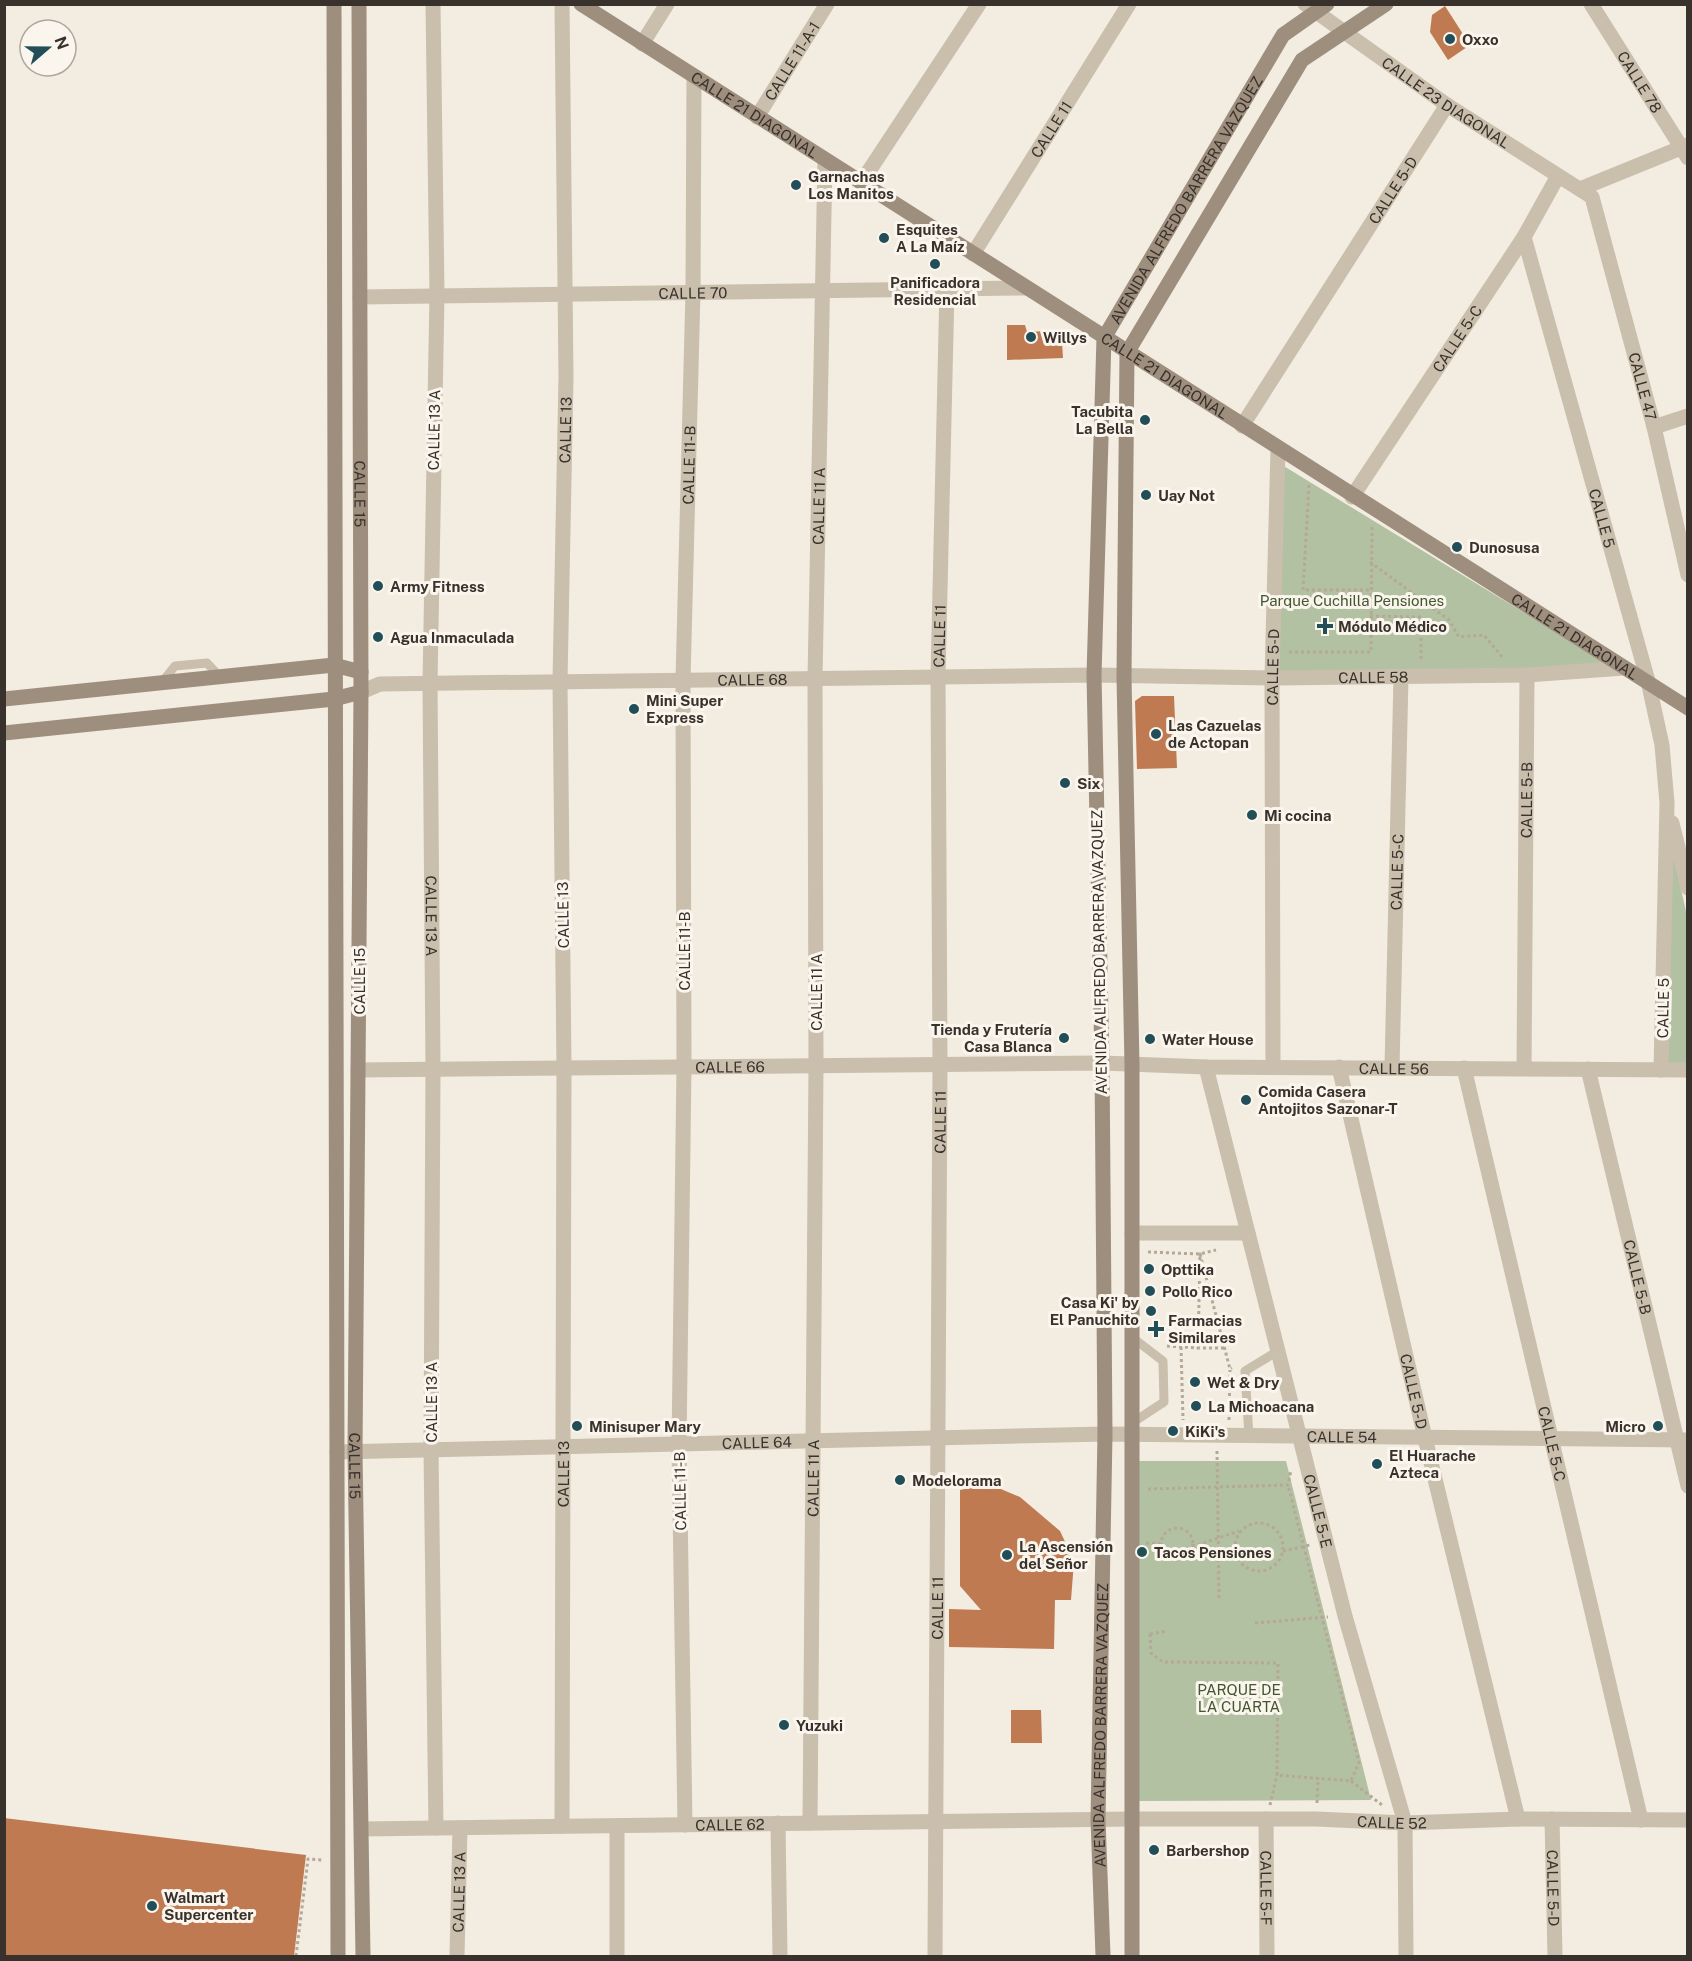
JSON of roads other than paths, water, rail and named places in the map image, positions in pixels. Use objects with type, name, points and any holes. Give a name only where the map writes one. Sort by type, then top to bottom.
[{"type":"street","name":"CALLE 15","points":[[334,4],[338,1956]]},
{"type":"street","name":"CALLE 15","points":[[359,4],[361,692],[356,1452],[363,1956]]},
{"type":"street","name":"CALLE 13 A","points":[[433,4],[437,294],[430,683],[433,1069],[431,1450],[436,1828]]},
{"type":"street","name":"CALLE 13","points":[[562,4],[565,293],[560,681],[564,1068],[562,1826]]},
{"type":"street","name":"CALLE 21 DIAGONAL","points":[[581,4],[1352,497],[1688,708]]},
{"type":"street","points":[[642,44],[667,4]]},
{"type":"street","name":"CALLE 11-A-1","points":[[756,117],[827,4]]},
{"type":"street","points":[[861,183],[979,4]]},
{"type":"street","name":"CALLE 11","points":[[973,254],[1129,4]]},
{"type":"street","name":"AVENIDA ALFREDO BARRERA VAZQUEZ","points":[[1132,1956],[1130,1819],[1133,1430],[1132,1065],[1124,677],[1127,353],[1302,60],[1386,4]]},
{"type":"street","name":"CALLE 78","points":[[1591,4],[1685,151]]},
{"type":"street","name":"AVENIDA ALFREDO BARRERA VAZQUEZ","points":[[1103,1956],[1098,1819],[1105,1434],[1102,1063],[1094,675],[1104,338],[1283,34],[1316,7]]},
{"type":"street","name":"CALLE 23 DIAGONAL","points":[[1316,7],[1342,33],[1447,105],[1586,193]]},
{"type":"street","name":"CALLE 11-B","points":[[684,1825],[679,1444],[684,1067],[684,680],[693,291],[694,76]]},
{"type":"street","name":"CALLE 5-D","points":[[1242,426],[1447,105]]},
{"type":"street","points":[[1586,193],[1685,151]]},
{"type":"street","name":"CALLE 11 A","points":[[810,1823],[816,1066],[815,678],[825,160]]},
{"type":"street","name":"CALLE 5-C","points":[[1352,497],[1524,237],[1558,176]]},
{"type":"street","name":"CALLE 47","points":[[1586,193],[1654,427],[1688,574]]},
{"type":"street","name":"CALLE 5","points":[[1524,237],[1648,681],[1662,745],[1668,803],[1688,888]]},
{"type":"street","name":"CALLE 70","points":[[360,297],[437,294],[1025,288]]},
{"type":"street","name":"CALLE 11","points":[[934,1956],[940,1064],[938,677],[947,289]]},
{"type":"street","points":[[1654,427],[1688,416]]},
{"type":"street","name":"CALLE 5-D","points":[[1273,1066],[1272,652],[1278,449]]},
{"type":"street","points":[[4,699],[334,665],[361,672],[380,684]]},
{"type":"street","name":"CALLE 58","points":[[1124,677],[1522,675],[1624,668]]},
{"type":"street","name":"CALLE 68","points":[[361,692],[380,684],[430,683],[1094,675],[1124,677]]},
{"type":"street","name":"CALLE 5-B","points":[[1522,675],[1524,1068]]},
{"type":"street","name":"CALLE 5-C","points":[[1392,1067],[1401,677]]},
{"type":"street","points":[[4,733],[334,699],[361,692]]},
{"type":"street","name":"CALLE 5","points":[[1661,1070],[1668,803]]},
{"type":"street","name":"CALLE 66","points":[[358,1070],[1102,1063]]},
{"type":"street","name":"CALLE 56","points":[[1102,1063],[1206,1067],[1340,1066],[1688,1070]]},
{"type":"street","name":"CALLE 5-D","points":[[1340,1066],[1425,1438],[1518,1819]]},
{"type":"street","name":"CALLE 5-E","points":[[1206,1067],[1345,1616],[1405,1823],[1406,1956]]},
{"type":"street","name":"CALLE 5-C","points":[[1464,1068],[1641,1820]]},
{"type":"street","name":"CALLE 5-B","points":[[1588,1069],[1682,1440],[1688,1486]]},
{"type":"street","points":[[1132,1233],[1248,1233]]},
{"type":"street","name":"CALLE 54","points":[[1105,1434],[1133,1430],[1249,1437],[1682,1440]]},
{"type":"street","name":"CALLE 64","points":[[337,1452],[1105,1434]]},
{"type":"street","name":"CALLE 52","points":[[1098,1819],[1316,1819],[1405,1823],[1518,1819],[1688,1820]]},
{"type":"street","name":"CALLE 62","points":[[362,1829],[1098,1819]]},
{"type":"street","name":"CALLE 5-F","points":[[1266,1819],[1267,1956]]},
{"type":"street","name":"CALLE 5-D","points":[[1552,1820],[1555,1956]]},
{"type":"street","points":[[778,1823],[780,1956]]},
{"type":"street","points":[[617,1826],[617,1956]]},
{"type":"street","name":"CALLE 13 A","points":[[458,1956],[460,1828]]},
{"type":"lane","points":[[1133,1338],[1162,1361],[1164,1402],[1133,1430]]},
{"type":"lane","points":[[1249,1437],[1245,1371],[1278,1351]]},
{"type":"place","name":"Oxxo","points":[[1450,39]]},
{"type":"place","name":"Garnachas Los Manitos","points":[[796,185]]},
{"type":"place","name":"Esquites A La Maíz","points":[[884,238]]},
{"type":"place","name":"Panificadora Residencial","points":[[935,264]]},
{"type":"place","name":"Willys","points":[[1031,337]]},
{"type":"place","name":"Tacubita La Bella","points":[[1145,420]]},
{"type":"place","name":"Uay Not","points":[[1146,495]]},
{"type":"place","name":"Dunosusa","points":[[1457,547]]},
{"type":"place","name":"Army Fitness","points":[[378,586]]},
{"type":"place","name":"Módulo Médico","points":[[1325,626]]},
{"type":"place","name":"Agua Inmaculada","points":[[378,637]]},
{"type":"place","name":"Mini Super Express","points":[[634,709]]},
{"type":"place","name":"Las Cazuelas de Actopan","points":[[1156,734]]},
{"type":"place","name":"Six","points":[[1065,783]]},
{"type":"place","name":"Mi cocina","points":[[1252,815]]},
{"type":"place","name":"Tienda y Frutería Casa Blanca","points":[[1064,1038]]},
{"type":"place","name":"Water House","points":[[1150,1039]]},
{"type":"place","name":"Comida Casera Antojitos Sazonar-T","points":[[1246,1100]]},
{"type":"place","name":"Opttika","points":[[1149,1269]]},
{"type":"place","name":"Pollo Rico","points":[[1150,1291]]},
{"type":"place","name":"Casa Ki' by El Panuchito","points":[[1151,1311]]},
{"type":"place","name":"Farmacias Similares","points":[[1156,1329]]},
{"type":"place","name":"Wet & Dry","points":[[1195,1382]]},
{"type":"place","name":"La Michoacana","points":[[1196,1406]]},
{"type":"place","name":"Minisuper Mary","points":[[577,1426]]},
{"type":"place","name":"Micro","points":[[1658,1426]]},
{"type":"place","name":"KiKi's","points":[[1173,1431]]},
{"type":"place","name":"El Huarache Azteca","points":[[1377,1464]]},
{"type":"place","name":"Modelorama","points":[[900,1480]]},
{"type":"place","name":"Tacos Pensiones","points":[[1142,1552]]},
{"type":"place","name":"La Ascensión del Señor","points":[[1007,1555]]},
{"type":"place","name":"Yuzuki","points":[[784,1725]]},
{"type":"place","name":"Barbershop","points":[[1154,1850]]},
{"type":"place","name":"Walmart Supercenter","points":[[152,1906]]},
{"type":"park label","name":"Parque Cuchilla Pensiones","points":[[1352,600]]},
{"type":"park label","name":"PARQUE DE LA CUARTA","points":[[1239,1698]]}]
